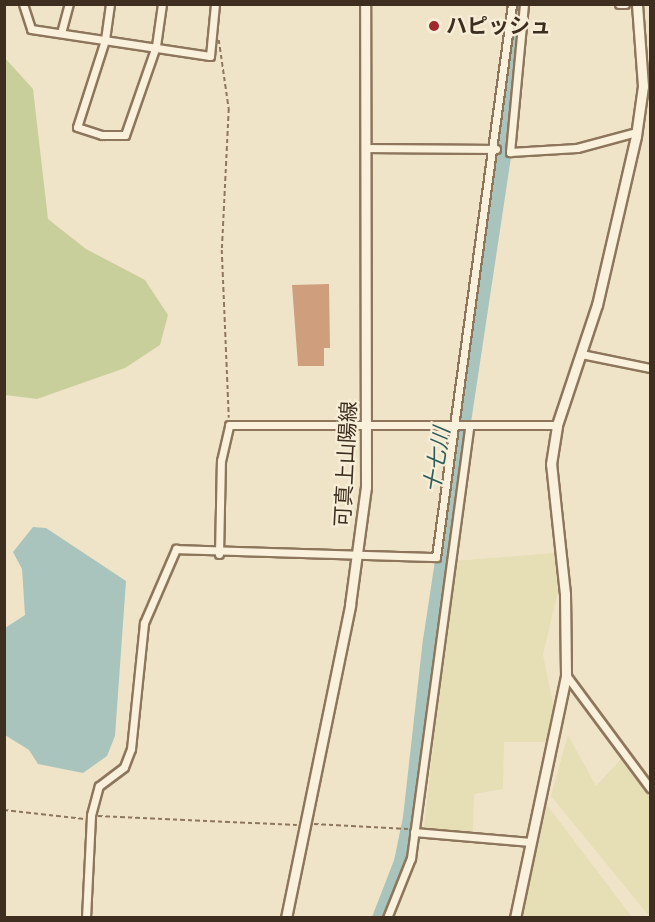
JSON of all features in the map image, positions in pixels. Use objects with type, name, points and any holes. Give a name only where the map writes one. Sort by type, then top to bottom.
[{"type":"street","points":[[23,4],[31,29],[156,46],[210,56],[215,4]]},
{"type":"street","points":[[62,33],[69,4]]},
{"type":"street","points":[[110,4],[105,40],[77,127],[102,135],[125,135],[156,46],[162,4]]},
{"type":"street","name":"可真上山陽線","points":[[286,918],[307,823],[358,557],[367,423],[365,4]]},
{"type":"street","points":[[86,918],[91,817],[99,786],[124,767],[131,750],[144,623],[176,549],[219,554],[436,557],[496,149],[512,4]]},
{"type":"street","points":[[524,4],[510,152],[577,148],[636,132]]},
{"type":"street","points":[[619,4],[625,4]]},
{"type":"street","points":[[515,918],[566,675],[566,594],[551,464],[557,425],[603,284],[636,132],[643,86],[637,4]]},
{"type":"street","points":[[367,148],[496,149]]},
{"type":"street","points":[[581,354],[651,368]]},
{"type":"street","points":[[219,554],[221,461],[229,425],[367,423],[469,427],[557,425]]},
{"type":"street","points":[[387,918],[411,858],[469,427]]},
{"type":"street","points":[[566,675],[651,788]]},
{"type":"street","points":[[414,832],[531,842]]},
{"type":"path","points":[[212,34],[226,61],[228,97],[222,250],[229,425]]},
{"type":"path","points":[[4,810],[230,825],[307,823],[405,829]]},
{"type":"shaded area","points":[[554,553],[558,591],[543,655],[554,708],[546,742],[504,742],[503,789],[474,794],[473,832],[424,828],[454,561]]},
{"type":"shaded area","points":[[568,735],[596,786],[621,759],[650,798],[650,917],[551,796]]},
{"type":"shaded area","points":[[547,805],[632,917],[521,917]]},
{"type":"green space","points":[[5,58],[33,89],[48,219],[86,249],[145,280],[168,315],[160,345],[125,368],[37,399],[5,395]]},
{"type":"water","points":[[33,527],[46,528],[126,581],[115,736],[107,756],[83,773],[38,764],[29,750],[5,735],[5,628],[25,615],[22,569],[13,552]]},
{"type":"building","points":[[329,284],[330,348],[324,348],[324,366],[298,366],[292,285]]},
{"type":"waterway","name":"十七川","points":[[379,918],[401,861],[410,817],[430,640],[505,143],[517,4]]},
{"type":"place","name":"ハピッシュ","points":[[434,26]]}]
